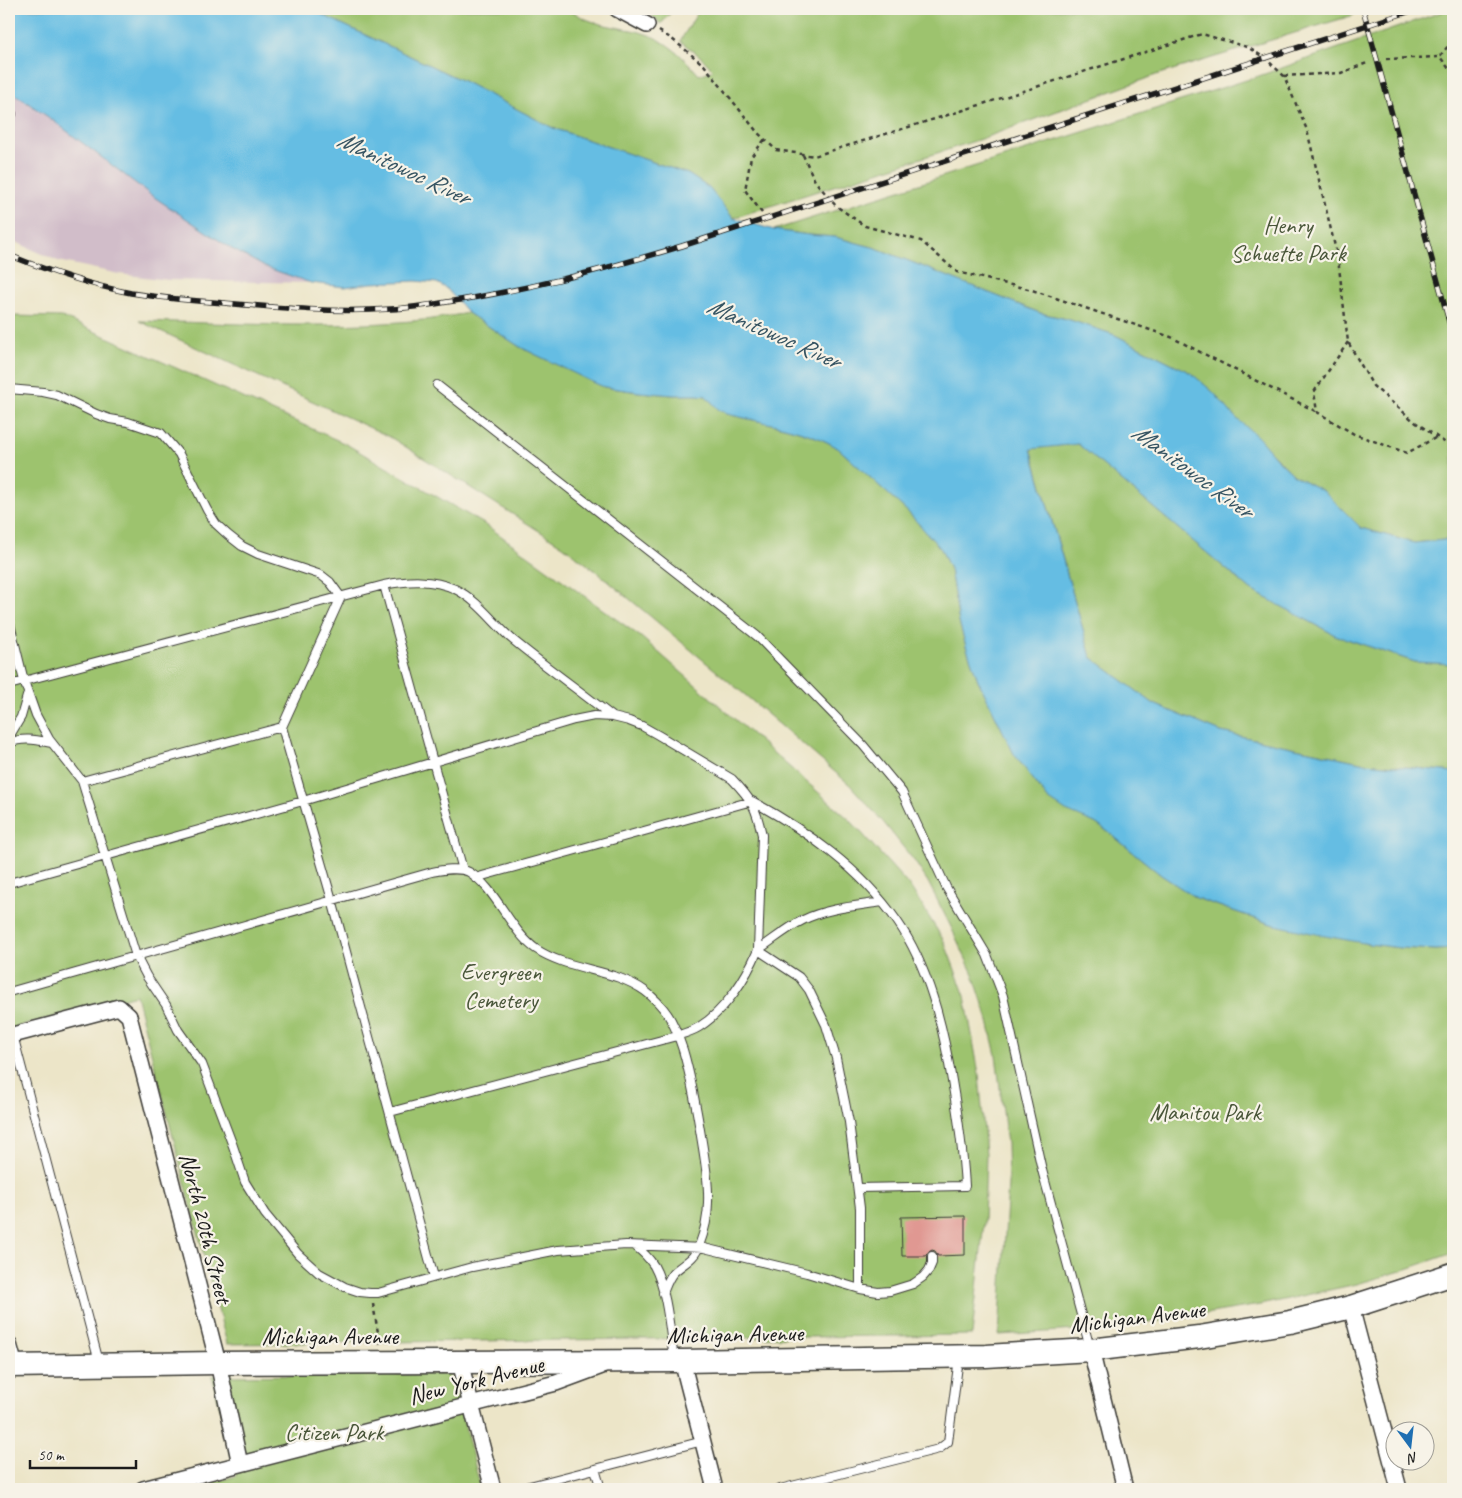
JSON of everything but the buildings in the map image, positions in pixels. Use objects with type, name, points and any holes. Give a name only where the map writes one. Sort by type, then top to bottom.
[{"type":"street","points":[[617,9],[646,25]]},
{"type":"street","name":"North 20th Street","points":[[11,1036],[119,1007],[129,1016],[218,1363],[240,1464]]},
{"type":"street","name":"Michigan Avenue","points":[[12,1366],[678,1361],[986,1356],[1091,1350],[1290,1322],[1351,1307],[1453,1274]]},
{"type":"street","points":[[1351,1307],[1399,1489]]},
{"type":"street","points":[[9,1344],[12,1366]]},
{"type":"street","points":[[1091,1350],[1124,1489]]},
{"type":"street","name":"New York Avenue","points":[[143,1489],[556,1383],[614,1361]]},
{"type":"street","points":[[678,1361],[715,1489]]},
{"type":"street","points":[[460,1362],[493,1489]]},
{"type":"lane","points":[[437,385],[757,636],[863,746],[902,792],[946,888],[988,955],[1003,996],[1042,1170],[1091,1350]]},
{"type":"lane","points":[[9,389],[58,395],[96,414],[161,433],[179,454],[216,524],[228,535],[242,546],[258,554],[321,575],[330,582],[341,597]]},
{"type":"lane","points":[[9,685],[384,585],[419,580],[457,590],[473,602],[512,639],[613,717]]},
{"type":"lane","points":[[384,585],[463,870]]},
{"type":"lane","points":[[341,597],[282,727],[332,900],[434,1277]]},
{"type":"lane","points":[[9,620],[24,681],[36,715],[52,743],[82,781],[136,956],[147,977],[166,1005],[178,1030],[202,1064],[245,1182],[265,1214],[298,1254],[319,1273],[345,1287],[378,1293],[472,1267],[558,1250],[601,1246],[699,1248],[729,1253],[860,1289],[878,1292],[890,1291],[913,1284],[929,1270],[932,1256]]},
{"type":"lane","points":[[9,737],[22,717],[28,694]]},
{"type":"lane","points":[[9,884],[303,801],[574,720],[594,716],[613,717],[642,726],[732,779],[752,801],[797,826],[828,849],[855,873],[882,902],[898,922],[910,943],[934,1000],[943,1033],[958,1114],[965,1186],[858,1188]]},
{"type":"lane","points":[[82,781],[282,727]]},
{"type":"lane","points":[[9,743],[17,739],[28,739],[52,743]]},
{"type":"lane","points":[[475,878],[752,801]]},
{"type":"lane","points":[[390,1112],[678,1035],[698,1027],[709,1019],[744,978],[758,950],[762,835],[752,801]]},
{"type":"lane","points":[[9,992],[432,872],[442,870],[463,870],[469,872],[495,898],[508,918],[535,948],[556,959],[633,983],[658,1003],[668,1015],[678,1035],[693,1091],[704,1159],[708,1201],[706,1220],[699,1248],[692,1258],[673,1273],[663,1293]]},
{"type":"lane","points":[[758,950],[791,927],[815,915],[882,902]]},
{"type":"lane","points":[[758,950],[799,977],[810,990],[818,1006],[836,1058],[844,1092],[858,1188],[861,1234],[860,1289]]},
{"type":"lane","points":[[11,1036],[100,1365]]},
{"type":"lane","points":[[635,1246],[645,1254],[659,1277],[678,1361]]},
{"type":"lane","points":[[780,1489],[939,1449],[948,1442],[960,1356]]},
{"type":"lane","points":[[518,1489],[702,1441]]},
{"type":"lane","points":[[595,1469],[601,1489]]},
{"type":"path","points":[[646,25],[672,39],[704,65],[776,150],[814,156],[1202,34],[1247,47],[1265,58],[1284,76],[1307,130],[1338,259],[1348,342],[1373,386],[1416,422],[1453,448]]},
{"type":"path","points":[[1440,57],[1453,40]]},
{"type":"path","points":[[1386,58],[1440,57]]},
{"type":"path","points":[[1440,57],[1453,74]]},
{"type":"path","points":[[1284,76],[1341,73],[1367,63]]},
{"type":"path","points":[[762,213],[745,190],[751,157],[765,139]]},
{"type":"path","points":[[803,155],[814,181],[836,206],[865,226],[922,241],[957,272],[1032,290],[1171,337],[1317,412],[1354,434],[1407,452],[1437,437]]},
{"type":"path","points":[[1317,412],[1314,392],[1348,342]]},
{"type":"path","points":[[370,1293],[379,1330],[380,1344]]},
{"type":"shaded area","points":[[9,90],[265,267],[311,283],[169,280],[119,274],[58,261],[9,239]]},
{"type":"green space","points":[[310,9],[570,9],[594,22],[640,32],[658,39],[687,61],[699,75],[713,70],[701,57],[680,41],[700,9],[1353,9],[1354,15],[1156,75],[978,140],[733,218],[709,188],[688,174],[553,128],[463,81]]},
{"type":"green space","points":[[645,9],[674,9],[661,24]]},
{"type":"green space","name":"Henry Schuette Park","points":[[1453,9],[1453,539],[1414,543],[1361,528],[1325,492],[1295,476],[1235,417],[1213,392],[1191,373],[1115,335],[1067,319],[1040,313],[876,248],[835,237],[774,230],[1256,77]]},
{"type":"green space","name":"Manitou Park","points":[[468,313],[520,347],[604,387],[673,395],[706,396],[718,409],[727,414],[814,436],[839,449],[908,512],[941,549],[950,569],[959,622],[978,680],[1014,754],[1048,799],[1107,831],[1161,875],[1196,898],[1271,924],[1369,944],[1400,948],[1453,949],[1453,1253],[1357,1284],[1260,1305],[1106,1328],[999,1335],[1008,1184],[1007,1144],[996,1055],[986,1013],[973,974],[950,925],[928,882],[915,862],[884,823],[850,785],[744,694],[563,546],[390,437],[139,321],[344,325],[440,318]]},
{"type":"green space","name":"Evergreen Cemetery","points":[[9,316],[62,317],[346,444],[486,525],[641,637],[850,820],[911,888],[944,941],[965,996],[979,1074],[986,1154],[984,1222],[972,1335],[227,1344],[136,995],[9,1029]]},
{"type":"green space","points":[[1078,444],[1251,590],[1335,635],[1415,662],[1453,664],[1453,772],[1365,763],[1221,732],[1154,704],[1091,657],[1031,448]]},
{"type":"green space","name":"Citizen Park","points":[[447,1374],[453,1380],[481,1489],[188,1489],[236,1476],[212,1376]]},
{"type":"water","name":"Manitowoc River","points":[[9,9],[310,9],[463,81],[553,128],[688,174],[709,188],[733,218],[774,230],[835,237],[876,248],[1040,313],[1067,319],[1115,335],[1191,373],[1213,392],[1235,417],[1258,437],[1295,476],[1325,492],[1361,528],[1414,543],[1453,539],[1453,664],[1415,662],[1335,635],[1251,590],[1078,444],[1031,449],[1091,657],[1154,704],[1221,732],[1365,763],[1453,772],[1453,949],[1400,948],[1325,936],[1271,924],[1196,898],[1161,875],[1107,831],[1095,823],[1066,811],[1048,799],[1014,754],[978,680],[959,622],[950,569],[941,549],[908,512],[839,449],[814,436],[727,414],[718,409],[706,396],[639,392],[604,387],[520,347],[468,313],[447,289],[437,283],[416,281],[371,283],[345,287],[311,283],[265,267],[232,249],[151,195],[51,119],[9,90]]},
{"type":"railway","points":[[1363,9],[1453,336]]},
{"type":"railway","points":[[9,255],[54,272],[100,286],[131,293],[190,300],[288,308],[370,310],[405,308],[477,297],[566,278],[682,246],[1417,9]]}]
